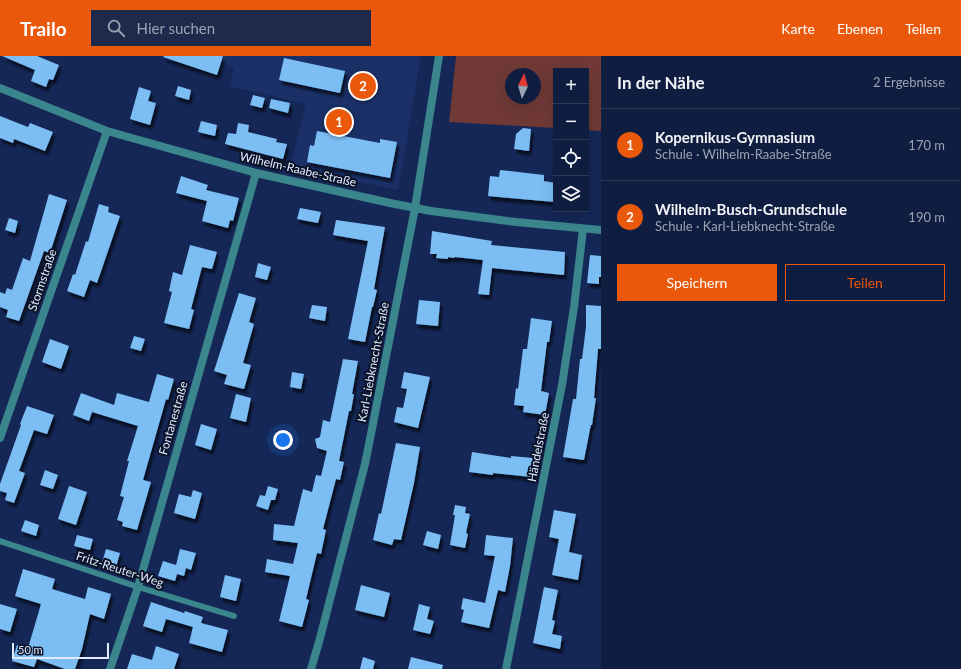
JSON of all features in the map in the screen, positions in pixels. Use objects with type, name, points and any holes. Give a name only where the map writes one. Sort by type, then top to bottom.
[{"type":"street","name":"Karl-Liebknecht-Straße","points":[[311,669],[365,464],[415,208],[439,56]]},
{"type":"street","name":"Wilhelm-Raabe-Straße","points":[[0,88],[107,131],[256,173],[415,208],[516,222],[601,230]]},
{"type":"street","name":"Stormstraße","points":[[0,438],[107,131]]},
{"type":"street","name":"Fontanestraße","points":[[110,669],[138,587],[256,173]]},
{"type":"street","name":"Händelstraße","points":[[506,669],[562,385],[574,307],[583,228]]},
{"type":"lane","name":"Fritz-Reuter-Weg","points":[[0,541],[138,587],[234,616]]},
{"type":"shaded area","points":[[193,56],[421,56],[398,190],[290,167],[306,104],[229,86],[234,69]]},
{"type":"shaded area","points":[[456,56],[601,56],[601,131],[589,130],[589,68],[553,68],[553,128],[449,122]]},
{"type":"building","points":[[2,56],[37,56],[59,65],[53,80],[49,79],[46,87],[31,81],[35,70]]},
{"type":"building","points":[[223,56],[217,75],[163,57]]},
{"type":"building","points":[[284,58],[345,71],[340,93],[279,80]]},
{"type":"building","points":[[178,86],[191,90],[189,100],[175,96]]},
{"type":"building","points":[[139,87],[151,91],[148,101],[156,103],[150,125],[130,119]]},
{"type":"building","points":[[253,95],[265,98],[262,108],[250,105]]},
{"type":"building","points":[[271,99],[290,103],[288,113],[269,108]]},
{"type":"building","points":[[0,116],[28,127],[30,123],[53,132],[45,151],[14,139],[13,143],[0,138]]},
{"type":"building","points":[[201,121],[217,125],[215,136],[198,132]]},
{"type":"building","points":[[238,123],[249,125],[248,132],[277,139],[276,142],[287,144],[283,159],[225,144],[228,133],[236,134]]},
{"type":"building","points":[[523,128],[531,129],[529,151],[514,149],[516,134]]},
{"type":"building","points":[[317,131],[380,143],[380,139],[397,142],[390,178],[307,162],[310,145],[314,146]]},
{"type":"building","points":[[500,170],[544,175],[544,181],[553,182],[553,202],[488,196],[490,176],[499,177]]},
{"type":"building","points":[[181,176],[208,185],[206,190],[239,198],[233,221],[230,220],[228,228],[202,221],[207,201],[176,193]]},
{"type":"building","points":[[49,194],[67,200],[50,253],[44,251],[19,321],[6,317],[8,310],[0,307],[0,292],[5,294],[7,288],[12,290],[23,258],[30,261]]},
{"type":"building","points":[[99,204],[109,207],[108,212],[120,216],[97,283],[90,280],[84,297],[67,291],[73,274],[75,275],[86,241],[88,242]]},
{"type":"building","points":[[300,208],[321,212],[318,223],[297,219]]},
{"type":"building","points":[[9,218],[18,221],[15,233],[5,230]]},
{"type":"building","points":[[336,220],[385,227],[374,289],[377,290],[365,342],[348,339],[368,241],[333,235]]},
{"type":"building","points":[[432,231],[492,241],[491,245],[565,252],[564,275],[492,268],[489,295],[478,294],[483,260],[455,257],[448,257],[448,259],[436,258],[437,254],[430,254]]},
{"type":"building","points":[[190,245],[217,252],[212,269],[202,267],[191,309],[194,310],[189,329],[164,323],[172,292],[169,291],[173,272],[182,275]]},
{"type":"building","points":[[590,255],[601,256],[601,277],[599,277],[599,284],[587,283]]},
{"type":"building","points":[[258,263],[271,267],[267,280],[255,277]]},
{"type":"building","points":[[239,293],[256,298],[249,322],[254,324],[243,363],[251,365],[244,389],[224,384],[227,375],[214,371]]},
{"type":"building","points":[[419,300],[440,302],[438,326],[416,324]]},
{"type":"building","points":[[312,305],[327,307],[325,321],[309,318]]},
{"type":"building","points":[[586,305],[601,306],[601,349],[598,349],[594,398],[596,398],[592,425],[584,460],[563,457],[573,399],[576,399],[580,359],[582,359],[586,327]]},
{"type":"building","points":[[531,318],[552,321],[549,342],[547,342],[541,391],[549,393],[545,415],[523,412],[524,406],[514,405],[516,388],[518,389],[523,349],[527,349]]},
{"type":"building","points":[[134,336],[145,339],[141,351],[130,348]]},
{"type":"building","points":[[50,339],[69,346],[61,369],[42,362]]},
{"type":"building","points":[[343,359],[358,361],[352,394],[354,394],[351,411],[349,411],[339,461],[344,462],[340,480],[336,479],[323,529],[326,530],[321,554],[317,553],[306,599],[309,600],[302,627],[279,621],[290,576],[265,572],[267,559],[293,564],[298,543],[273,540],[274,524],[294,526],[303,489],[312,492],[316,475],[321,476],[327,451],[317,448],[315,439],[320,437],[323,420],[330,422]]},
{"type":"building","points":[[292,372],[304,374],[301,389],[290,387]]},
{"type":"building","points":[[404,372],[430,377],[418,428],[394,422],[397,407],[403,408],[407,389],[401,388]]},
{"type":"building","points":[[157,374],[174,379],[168,400],[166,399],[143,480],[151,482],[137,530],[122,526],[123,522],[117,520],[124,497],[120,496],[129,461],[127,461],[138,426],[92,412],[89,421],[73,415],[81,393],[114,405],[117,393],[149,402]]},
{"type":"building","points":[[236,394],[251,398],[246,422],[230,418]]},
{"type":"building","points":[[27,406],[54,415],[47,434],[34,430],[19,471],[25,473],[14,503],[5,500],[7,493],[0,491],[0,484]]},
{"type":"building","points":[[201,424],[217,429],[211,450],[195,445]]},
{"type":"building","points":[[396,443],[420,447],[414,483],[401,540],[394,539],[392,545],[373,540],[379,513],[381,514]]},
{"type":"building","points":[[472,452],[511,458],[511,456],[533,458],[531,477],[469,472]]},
{"type":"building","points":[[45,470],[58,475],[53,489],[40,485]]},
{"type":"building","points":[[69,486],[87,492],[76,525],[58,519]]},
{"type":"building","points":[[268,486],[278,489],[275,500],[271,500],[268,510],[256,506],[260,495],[265,496]]},
{"type":"building","points":[[193,490],[202,493],[195,519],[174,513],[179,494],[191,497]]},
{"type":"building","points":[[455,505],[466,507],[465,513],[470,514],[465,548],[450,545],[455,515],[453,515]]},
{"type":"building","points":[[554,510],[576,514],[569,552],[582,555],[578,580],[552,575],[559,539],[549,537]]},
{"type":"building","points":[[25,520],[39,525],[36,536],[21,531]]},
{"type":"building","points":[[427,531],[441,535],[438,549],[423,545]]},
{"type":"building","points":[[77,535],[93,539],[90,550],[74,546]]},
{"type":"building","points":[[486,535],[513,538],[505,592],[498,590],[489,628],[461,622],[464,610],[461,609],[463,598],[485,603],[495,556],[484,555]]},
{"type":"building","points":[[106,549],[120,553],[116,567],[102,563]]},
{"type":"building","points":[[180,549],[196,553],[191,570],[186,568],[184,576],[177,574],[175,581],[158,576],[163,561],[176,565]]},
{"type":"building","points":[[23,569],[55,579],[52,589],[85,599],[88,587],[111,594],[104,619],[90,614],[82,649],[75,669],[65,669],[37,659],[34,667],[12,661],[17,645],[28,648],[41,604],[15,596]]},
{"type":"building","points":[[225,575],[241,579],[236,601],[220,597]]},
{"type":"building","points":[[361,585],[390,593],[384,617],[355,610]]},
{"type":"building","points":[[544,587],[558,590],[552,620],[555,621],[552,634],[562,636],[560,649],[533,643]]},
{"type":"building","points":[[151,602],[184,613],[185,611],[203,617],[201,623],[228,630],[222,652],[189,643],[193,627],[166,619],[162,632],[143,626]]},
{"type":"building","points":[[0,604],[17,609],[10,632],[0,629]]},
{"type":"building","points":[[419,604],[430,607],[427,619],[434,621],[430,634],[413,630]]},
{"type":"building","points":[[156,646],[179,654],[174,669],[127,669],[132,654],[152,660]]},
{"type":"building","points":[[363,657],[375,661],[373,669],[360,669]]},
{"type":"building","points":[[411,657],[443,665],[442,669],[408,669]]},
{"type":"place","name":"Wilhelm-Busch-Grundschule","points":[[363,86]]},
{"type":"place","name":"Kopernikus-Gymnasium","points":[[339,122]]}]
